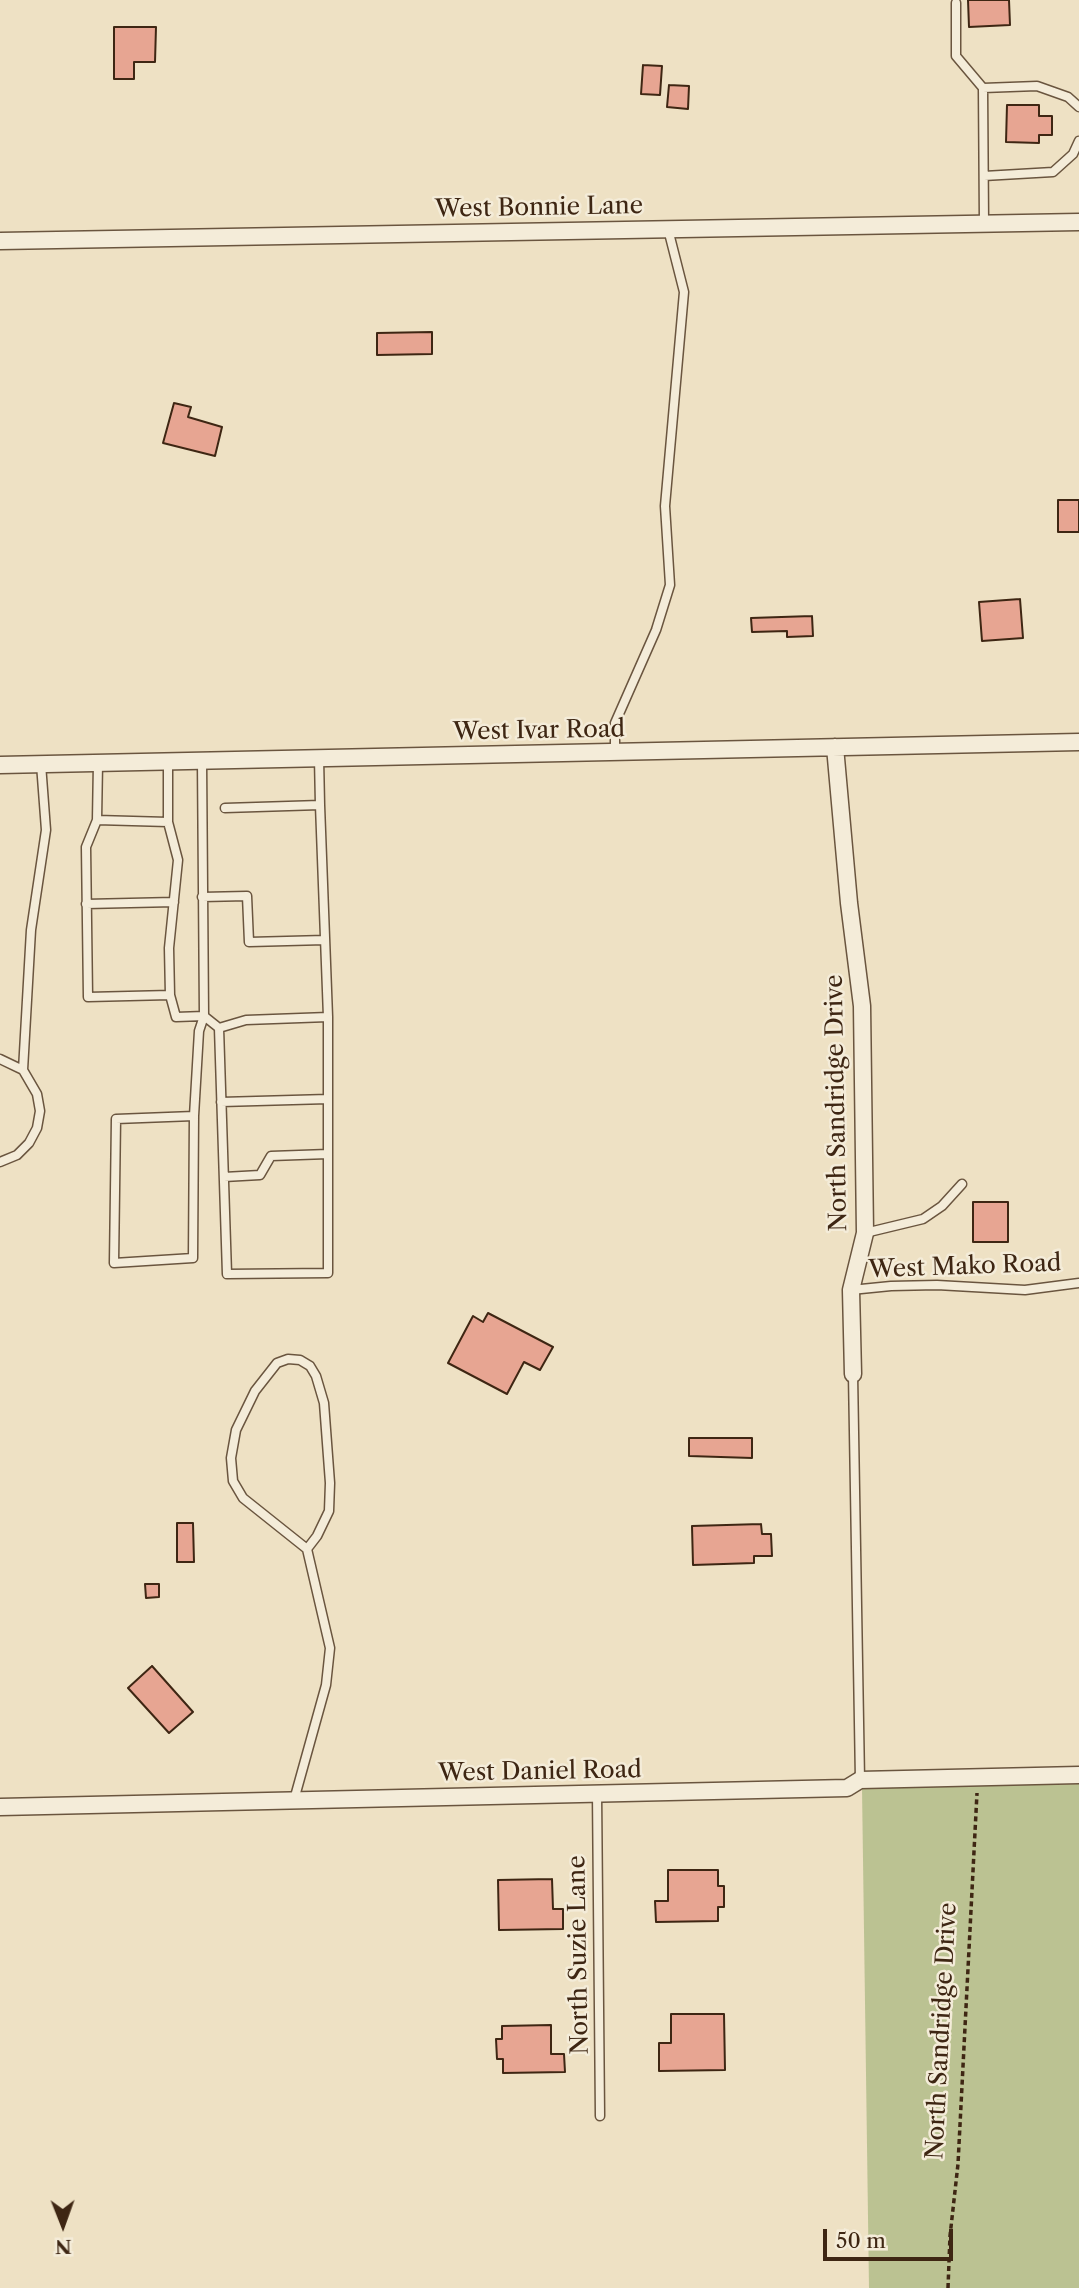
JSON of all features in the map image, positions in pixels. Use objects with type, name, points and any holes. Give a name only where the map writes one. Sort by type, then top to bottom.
[{"type":"street","name":"West Bonnie Lane","points":[[0,241],[1079,222]]},
{"type":"street","name":"West Ivar Road","points":[[0,765],[1079,742]]},
{"type":"street","name":"North Sandridge Drive","points":[[835,747],[849,903],[862,1006],[865,1233],[851,1290],[853,1374]]},
{"type":"street","name":"West Daniel Road","points":[[0,1807],[847,1788],[860,1780],[1079,1776]]},
{"type":"lane","points":[[956,4],[956,56],[983,88],[984,223]]},
{"type":"lane","points":[[983,88],[1037,86],[1068,97],[1079,107]]},
{"type":"lane","points":[[984,176],[1053,172],[1073,154],[1079,141]]},
{"type":"lane","points":[[615,752],[615,723],[656,630],[670,585],[665,506],[684,292],[668,229]]},
{"type":"lane","points":[[168,761],[168,822],[177,860],[169,948],[170,995],[176,1017],[204,1016],[219,1028],[227,1274],[328,1273],[328,1017],[318,758]]},
{"type":"lane","points":[[194,1116],[116,1119],[114,1263],[193,1258],[194,1116],[199,1031],[204,1016],[202,761]]},
{"type":"lane","points":[[98,763],[97,820],[86,847],[88,997],[170,995]]},
{"type":"lane","points":[[0,1163],[17,1155],[29,1143],[37,1128],[40,1111],[37,1094],[23,1070],[31,930],[46,830],[41,764]]},
{"type":"lane","points":[[225,808],[320,805]]},
{"type":"lane","points":[[97,820],[168,822]]},
{"type":"lane","points":[[202,897],[247,896],[249,942],[325,940]]},
{"type":"lane","points":[[86,904],[174,902]]},
{"type":"lane","points":[[219,1028],[246,1020],[328,1017]]},
{"type":"lane","points":[[0,1059],[23,1070]]},
{"type":"lane","points":[[221,1102],[328,1099]]},
{"type":"lane","points":[[224,1177],[260,1175],[271,1156],[328,1154]]},
{"type":"lane","points":[[865,1233],[923,1219],[943,1206],[962,1184]]},
{"type":"lane","name":"West Mako Road","points":[[851,1290],[937,1284],[1025,1290],[1079,1283]]},
{"type":"lane","points":[[294,1800],[326,1685],[330,1648],[307,1549],[243,1498],[233,1481],[231,1458],[236,1430],[255,1391],[277,1363],[288,1359],[300,1360],[310,1366],[324,1403],[330,1483],[329,1511],[317,1536],[307,1549]]},
{"type":"lane","points":[[853,1374],[860,1780]]},
{"type":"lane","name":"North Suzie Lane","points":[[597,1793],[600,2116]]},
{"type":"path","name":"North Sandridge Drive","points":[[948,2288],[978,1777]]},
{"type":"green space","points":[[1079,1784],[1079,2288],[869,2288],[862,1788]]},
{"type":"building","points":[[968,0],[1009,0],[1010,25],[969,27]]},
{"type":"building","points":[[114,27],[156,27],[155,62],[134,62],[134,79],[114,79]]},
{"type":"building","points":[[643,65],[662,66],[660,95],[641,94]]},
{"type":"building","points":[[669,85],[689,86],[688,109],[667,107]]},
{"type":"building","points":[[1007,105],[1039,105],[1039,116],[1052,116],[1052,135],[1039,135],[1039,143],[1006,142]]},
{"type":"building","points":[[432,332],[432,354],[377,355],[377,333]]},
{"type":"building","points":[[174,403],[191,407],[188,417],[222,427],[215,456],[163,443]]},
{"type":"building","points":[[1058,500],[1079,500],[1079,532],[1058,532]]},
{"type":"building","points":[[1020,599],[1023,638],[982,641],[979,602]]},
{"type":"building","points":[[812,616],[813,636],[787,637],[787,631],[752,632],[751,618]]},
{"type":"building","points":[[973,1202],[1008,1202],[1008,1242],[973,1242]]},
{"type":"building","points":[[488,1313],[553,1347],[540,1370],[524,1362],[507,1394],[448,1363],[473,1316],[483,1322]]},
{"type":"building","points":[[689,1438],[752,1438],[752,1458],[689,1456]]},
{"type":"building","points":[[177,1523],[193,1523],[194,1562],[177,1562]]},
{"type":"building","points":[[761,1524],[762,1534],[771,1534],[772,1556],[754,1556],[754,1563],[693,1565],[692,1526]]},
{"type":"building","points":[[145,1584],[159,1584],[159,1597],[146,1598]]},
{"type":"building","points":[[152,1666],[193,1712],[169,1733],[128,1688]]},
{"type":"building","points":[[668,1870],[718,1870],[718,1886],[724,1886],[724,1907],[718,1907],[718,1921],[656,1922],[655,1901],[668,1901]]},
{"type":"building","points":[[552,1879],[553,1909],[563,1909],[563,1929],[499,1930],[498,1880]]},
{"type":"building","points":[[671,2014],[724,2014],[725,2070],[659,2071],[659,2043],[671,2043]]},
{"type":"building","points":[[551,2025],[551,2054],[564,2054],[565,2072],[503,2073],[503,2059],[497,2059],[496,2039],[502,2039],[502,2026]]}]
